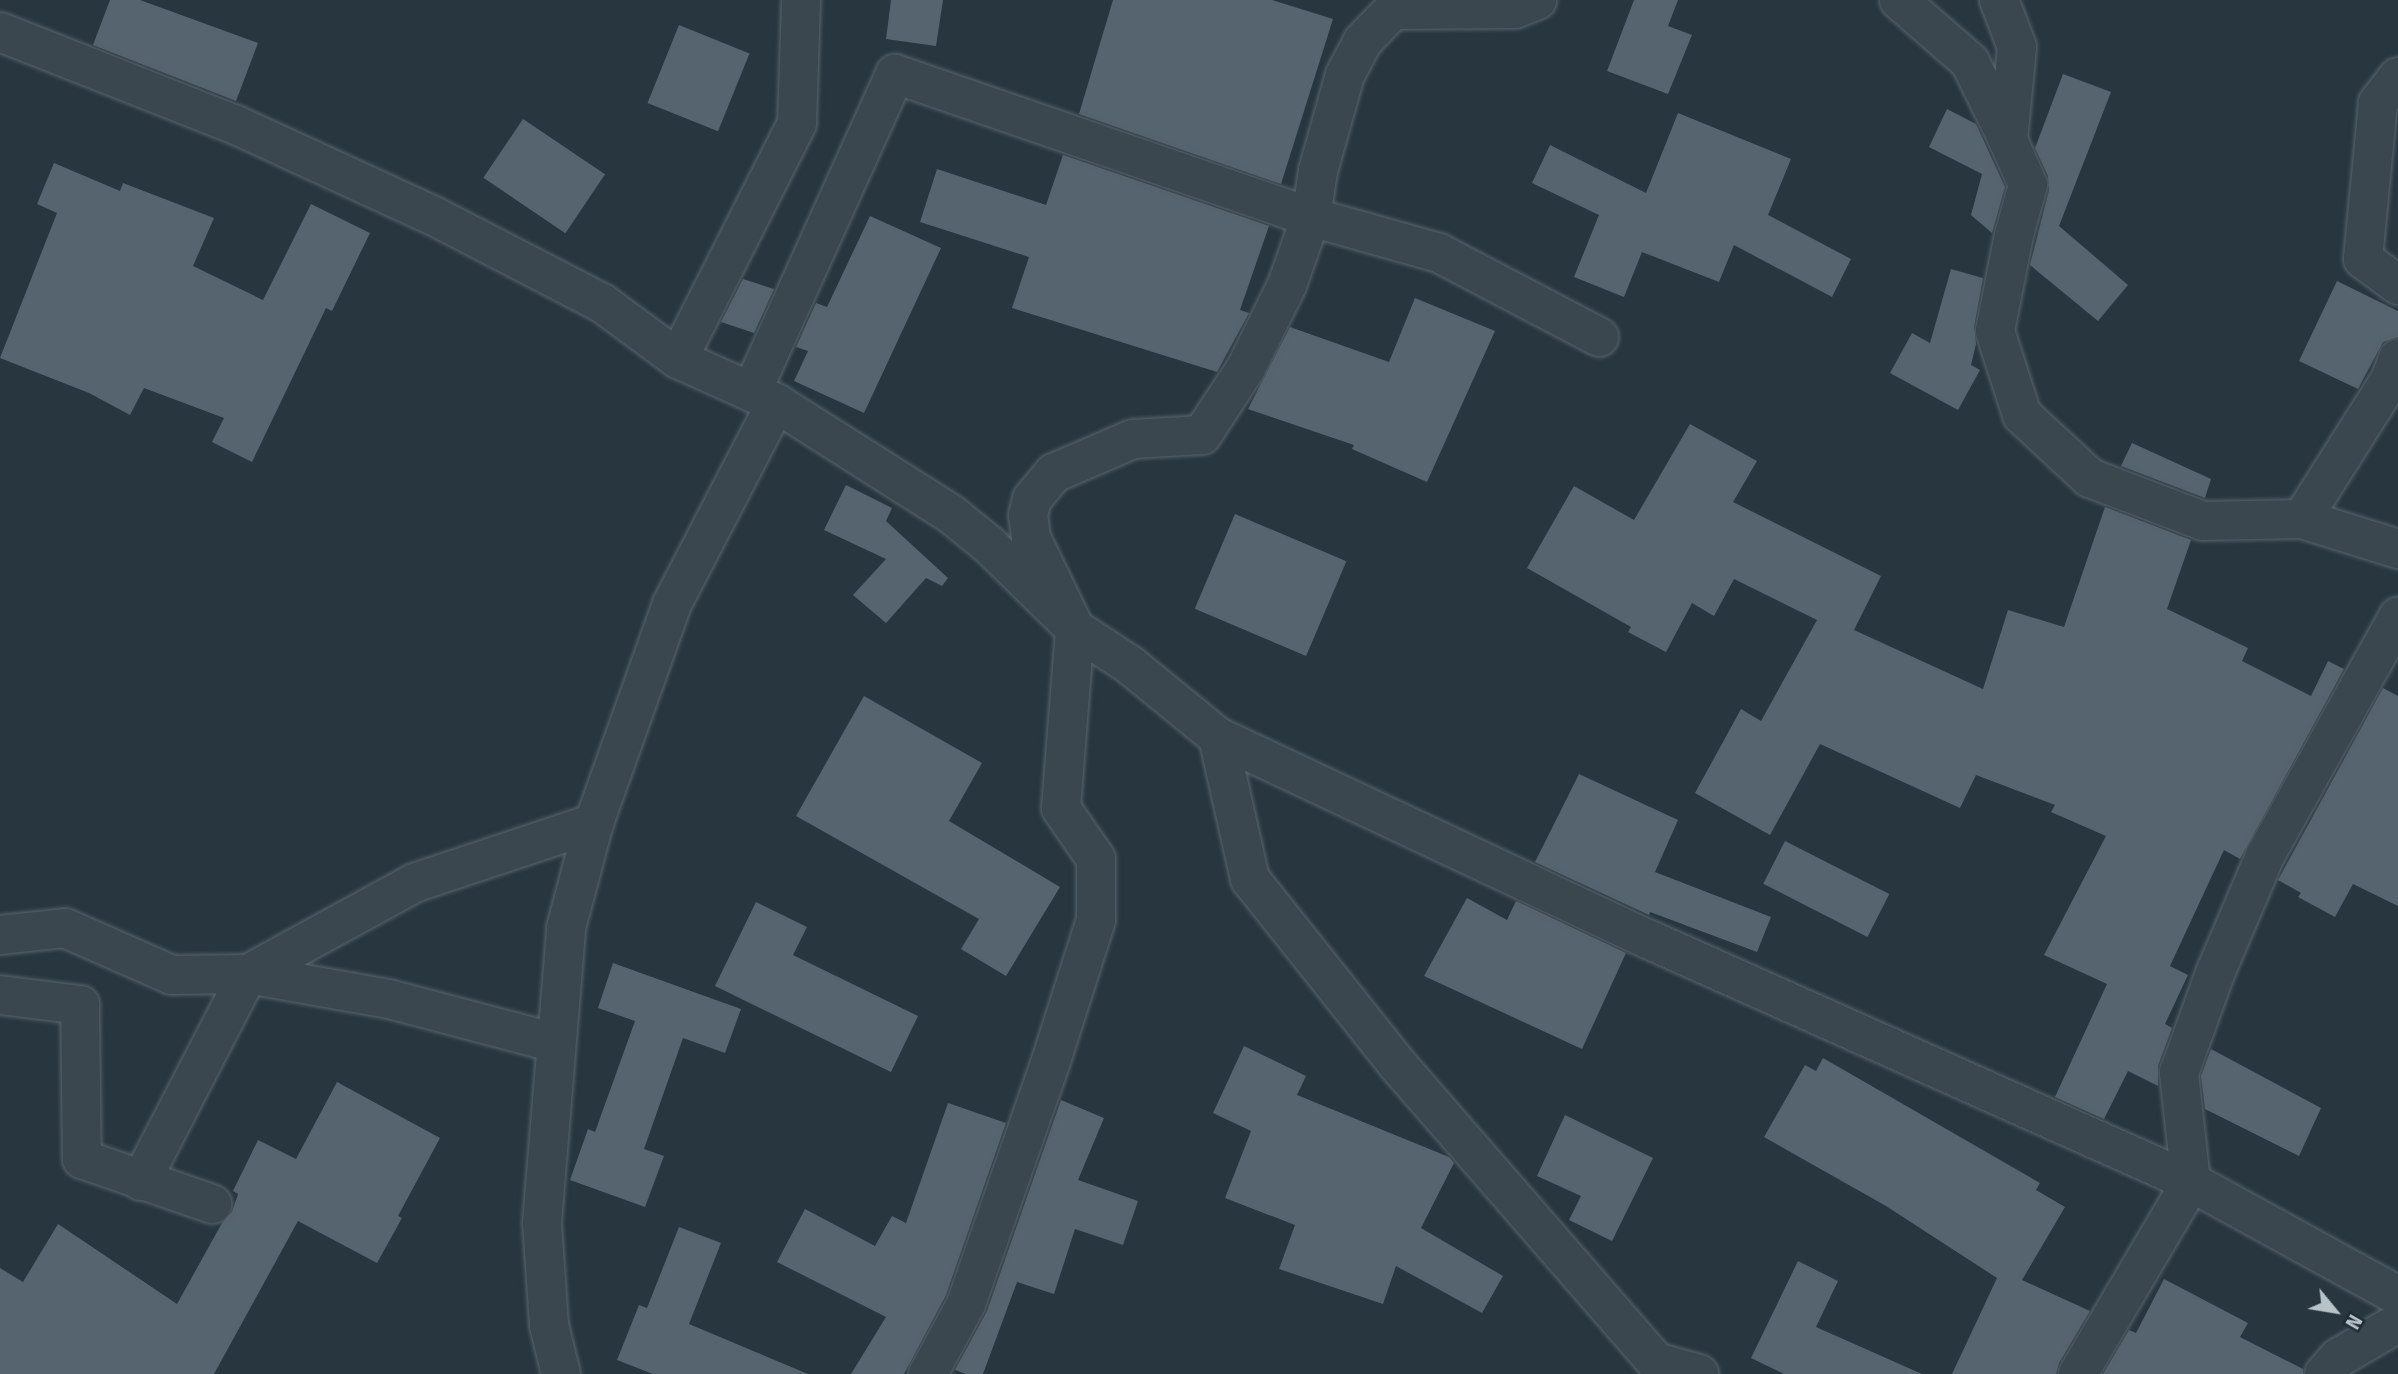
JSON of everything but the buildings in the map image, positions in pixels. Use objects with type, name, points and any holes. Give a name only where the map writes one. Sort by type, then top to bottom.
[{"type":"street","points":[[678,359],[797,123],[801,0]]},
{"type":"street","points":[[928,1374],[966,1304],[1050,1064],[1096,920],[1096,859],[1061,808],[1075,629],[1031,538],[1028,515],[1032,499],[1054,473],[1133,439],[1202,435],[1246,369],[1287,285],[1311,217],[1318,171],[1345,75],[1363,41],[1393,10],[1515,9],[1537,0]]},
{"type":"street","points":[[1899,0],[1970,62],[2028,185],[2014,235],[1995,331],[2022,415],[2090,478],[2203,521],[2302,519],[2398,549]]},
{"type":"street","points":[[1999,0],[2017,47],[2008,140]]},
{"type":"street","points":[[0,32],[236,125],[420,209],[602,303],[678,359],[764,397],[951,513],[988,544],[1075,629],[1130,665],[1218,737],[1650,940],[2191,1182],[2398,1296]]},
{"type":"street","points":[[561,1374],[549,1325],[542,1223],[566,928],[594,823],[672,604],[764,397],[895,74],[1311,217],[1439,253],[1599,337]]},
{"type":"street","points":[[2398,77],[2378,103],[2363,259],[2398,285]]},
{"type":"street","points":[[2302,519],[2390,380],[2398,358]]},
{"type":"street","points":[[2078,1374],[2191,1182],[2179,1073],[2211,984],[2265,856],[2398,617]]},
{"type":"street","points":[[1218,737],[1250,879],[1396,1064],[1659,1368],[1699,1374]]},
{"type":"street","points":[[141,1181],[248,974],[414,883],[594,823]]},
{"type":"street","points":[[0,935],[65,928],[172,975],[248,974],[389,999],[556,1043]]},
{"type":"street","points":[[0,995],[80,1005],[82,1159],[212,1204]]},
{"type":"street","points":[[2324,1374],[2338,1357],[2398,1323]]}]
